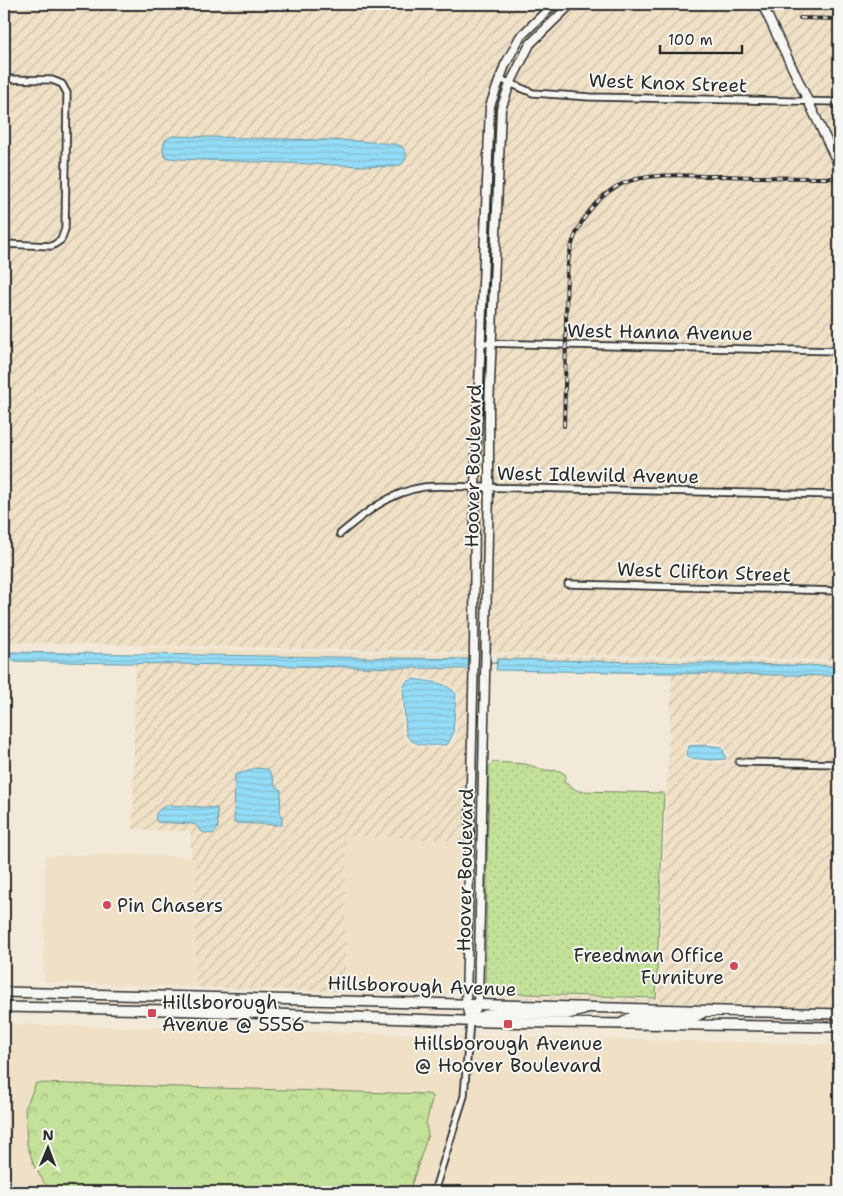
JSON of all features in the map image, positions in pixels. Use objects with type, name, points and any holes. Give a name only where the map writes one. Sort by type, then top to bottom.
[{"type":"main road","name":"Hoover Boulevard","points":[[470,1021],[466,1005],[474,650],[475,487],[490,106],[500,79],[520,37],[554,4]]},
{"type":"main road","name":"Hoover Boulevard","points":[[470,1021],[478,1005],[484,761],[489,408],[502,109],[510,84],[530,44],[571,4]]},
{"type":"main road","points":[[762,4],[839,166]]},
{"type":"main road","name":"Hillsborough Avenue","points":[[4,992],[839,1014]]},
{"type":"main road","points":[[4,1007],[6,1002],[12,998],[73,999],[83,994]]},
{"type":"main road","points":[[167,1010],[188,1005],[245,1005],[255,999]]},
{"type":"main road","name":"Hillsborough Avenue","points":[[4,1007],[167,1010],[470,1021],[839,1027]]},
{"type":"main road","points":[[470,1021],[492,1013],[567,1014],[594,1007]]},
{"type":"main road","points":[[622,1023],[634,1016],[700,1016],[706,1010]]},
{"type":"street","points":[[4,79],[52,80],[62,84],[67,93],[65,229],[61,240],[52,246],[4,244]]},
{"type":"street","name":"West Knox Street","points":[[500,79],[533,93],[839,102]]},
{"type":"street","name":"West Hanna Avenue","points":[[480,343],[839,352]]},
{"type":"street","name":"West Idlewild Avenue","points":[[340,534],[373,506],[402,493],[424,487],[839,495]]},
{"type":"street","name":"West Clifton Street","points":[[568,584],[839,591]]},
{"type":"street","points":[[738,762],[839,764]]},
{"type":"street","points":[[434,1192],[464,1096],[470,1021]]},
{"type":"shaded area","points":[[4,4],[839,4],[839,660],[4,642]]},
{"type":"shaded area","points":[[143,648],[469,655],[469,659],[143,653]]},
{"type":"shaded area","points":[[497,655],[839,663],[839,666],[497,659]]},
{"type":"shaded area","points":[[135,663],[469,669],[464,841],[346,836],[345,992],[195,987],[196,858],[191,858],[191,831],[133,829]],"holes":[[[414,676],[445,682],[458,692],[455,745],[444,748],[416,747],[407,741],[403,734],[401,689],[404,680]]]},
{"type":"shaded area","points":[[672,673],[839,676],[839,761],[736,759],[736,765],[839,767],[839,1008],[493,997],[491,995],[658,1000]],"holes":[[[692,742],[721,743],[725,747],[728,760],[726,762],[692,762],[684,756],[685,746]]]},
{"type":"shaded area","points":[[346,836],[464,841],[459,988],[447,995],[345,992]]},
{"type":"shaded area","points":[[134,854],[196,858],[195,987],[44,982],[45,856]]},
{"type":"shaded area","points":[[4,1024],[839,1045],[839,1192],[4,1192]]},
{"type":"green space","points":[[493,762],[525,764],[545,770],[560,771],[566,775],[564,782],[578,791],[664,793],[656,998],[493,993],[485,987],[489,766]]},
{"type":"green space","points":[[36,1083],[428,1094],[432,1096],[432,1099],[426,1124],[428,1135],[409,1192],[50,1192],[34,1166],[27,1144],[25,1109]]},
{"type":"water","points":[[172,136],[358,141],[394,144],[401,146],[406,152],[406,159],[401,165],[391,167],[179,159],[164,156],[165,140]]},
{"type":"water","points":[[4,652],[469,659],[469,669],[4,661]]},
{"type":"water","points":[[497,659],[839,666],[839,676],[496,670]]},
{"type":"water","points":[[414,679],[442,684],[456,694],[453,734],[448,744],[418,744],[413,742],[406,734],[403,689],[406,682]]},
{"type":"water","points":[[689,746],[722,747],[726,759],[688,758]]},
{"type":"water","points":[[254,768],[268,769],[275,786],[281,790],[280,812],[282,825],[234,823],[235,775]]},
{"type":"water","points":[[170,805],[217,808],[218,828],[213,834],[203,832],[196,825],[192,824],[157,822],[156,815],[158,811]]},
{"type":"waterway","points":[[487,662],[497,663]]},
{"type":"railway","points":[[800,18],[839,19]]},
{"type":"railway","points":[[564,426],[568,260],[577,231],[589,211],[605,194],[624,183],[659,176],[839,178]]},
{"type":"place","name":"Pin Chasers","points":[[107,905]]},
{"type":"place","name":"Freedman Office Furniture","points":[[734,966]]},
{"type":"place","name":"Hillsborough Avenue @ 5556","points":[[152,1013]]},
{"type":"place","name":"Hillsborough Avenue @ Hoover Boulevard","points":[[508,1024]]}]
